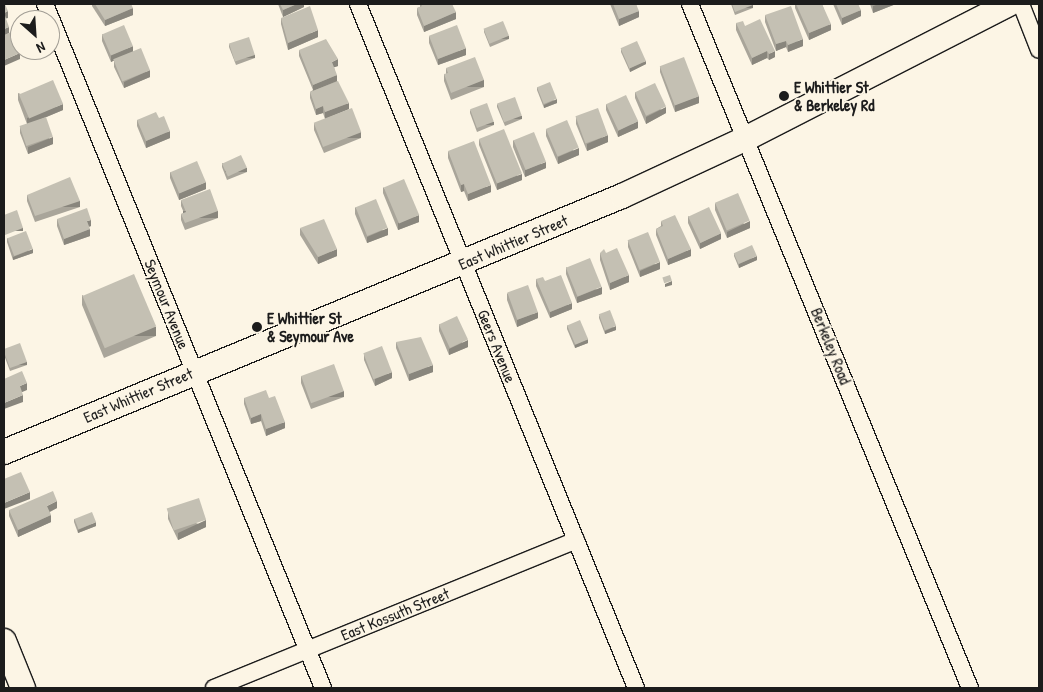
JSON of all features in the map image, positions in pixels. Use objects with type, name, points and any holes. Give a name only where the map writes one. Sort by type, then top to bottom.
[{"type":"street","name":"Seymour Avenue","points":[[45,4],[323,688]]},
{"type":"street","name":"Geers Avenue","points":[[358,4],[636,688]]},
{"type":"street","name":"Berkeley Road","points":[[690,4],[970,688]]},
{"type":"street","name":"East Whittier Street","points":[[4,452],[622,196],[745,138],[1010,4]]},
{"type":"street","points":[[1021,4],[1039,50]]},
{"type":"street","name":"East Kossuth Street","points":[[214,688],[576,540]]},
{"type":"street","points":[[4,641],[23,688]]},
{"type":"building","points":[[4,4],[8,11],[4,13]]},
{"type":"building","points":[[95,4],[131,4],[133,8],[105,20]]},
{"type":"building","points":[[280,4],[297,4],[283,10]]},
{"type":"building","points":[[421,4],[452,4],[456,12],[424,26],[417,8],[422,6]]},
{"type":"building","points":[[613,4],[636,4],[639,11],[619,19]]},
{"type":"building","points":[[732,4],[753,4],[753,5],[735,12]]},
{"type":"building","points":[[796,4],[822,4],[831,24],[809,33]]},
{"type":"building","points":[[836,4],[858,4],[861,10],[842,18]]},
{"type":"building","points":[[310,6],[318,30],[288,43],[281,18]]},
{"type":"building","points":[[791,6],[803,39],[788,45],[786,41],[776,44],[765,15]]},
{"type":"building","points":[[4,13],[9,27],[4,29]]},
{"type":"building","points":[[760,19],[775,51],[769,54],[767,51],[752,58],[736,23],[743,21],[745,26]]},
{"type":"building","points":[[503,21],[509,36],[490,44],[484,29]]},
{"type":"building","points":[[124,25],[133,46],[111,56],[102,34]]},
{"type":"building","points":[[457,25],[466,48],[438,59],[429,36]]},
{"type":"building","points":[[10,32],[10,57],[4,60],[4,35]]},
{"type":"building","points":[[249,37],[255,55],[235,62],[229,43]]},
{"type":"building","points":[[326,39],[338,59],[332,62],[337,75],[313,85],[299,50]]},
{"type":"building","points":[[637,41],[646,61],[630,68],[621,48]]},
{"type":"building","points":[[141,48],[150,70],[122,81],[113,59]]},
{"type":"building","points":[[475,57],[484,80],[451,93],[444,74],[448,73],[446,68]]},
{"type":"building","points":[[684,57],[699,96],[675,106],[660,66]]},
{"type":"building","points":[[53,80],[63,104],[29,118],[19,94]]},
{"type":"building","points":[[338,81],[349,103],[325,112],[323,106],[316,109],[310,92]]},
{"type":"building","points":[[550,82],[557,99],[544,104],[537,87]]},
{"type":"building","points":[[655,83],[666,107],[646,116],[635,92]]},
{"type":"building","points":[[626,95],[638,121],[618,131],[606,104]]},
{"type":"building","points":[[515,97],[522,116],[504,122],[497,103]]},
{"type":"building","points":[[487,103],[494,122],[477,128],[470,109]]},
{"type":"building","points":[[352,108],[361,132],[323,147],[314,123]]},
{"type":"building","points":[[598,108],[608,135],[585,143],[575,116]]},
{"type":"building","points":[[156,112],[159,118],[164,116],[170,131],[146,141],[137,120]]},
{"type":"building","points":[[46,117],[53,137],[26,146],[20,126]]},
{"type":"building","points":[[567,120],[579,148],[558,157],[546,129]]},
{"type":"building","points":[[504,129],[522,174],[497,184],[479,139]]},
{"type":"building","points":[[534,132],[546,162],[526,170],[514,140]]},
{"type":"building","points":[[474,141],[491,185],[468,194],[464,184],[461,185],[448,151]]},
{"type":"building","points":[[241,155],[247,168],[228,177],[222,164]]},
{"type":"building","points":[[197,161],[206,182],[179,194],[170,172]]},
{"type":"building","points":[[70,177],[80,201],[35,216],[27,195]]},
{"type":"building","points":[[404,179],[419,215],[399,223],[384,188]]},
{"type":"building","points":[[210,189],[218,211],[185,223],[181,214],[186,212],[181,200]]},
{"type":"building","points":[[738,193],[750,221],[727,230],[715,203]]},
{"type":"building","points":[[376,199],[388,228],[367,236],[356,207]]},
{"type":"building","points":[[709,207],[721,233],[700,243],[688,217]]},
{"type":"building","points":[[87,208],[91,220],[87,221],[90,229],[64,239],[57,219]]},
{"type":"building","points":[[17,210],[23,228],[5,235],[4,215]]},
{"type":"building","points":[[675,215],[691,249],[668,259],[656,229],[663,226],[661,221]]},
{"type":"building","points":[[324,219],[337,249],[318,257],[300,228]]},
{"type":"building","points":[[26,231],[33,249],[14,256],[7,238]]},
{"type":"building","points":[[648,232],[660,262],[640,270],[628,240]]},
{"type":"building","points":[[752,245],[757,256],[739,264],[734,253]]},
{"type":"building","points":[[617,248],[629,275],[610,283],[600,253],[604,249],[606,253]]},
{"type":"building","points":[[590,258],[602,287],[578,296],[566,268]]},
{"type":"building","points":[[134,274],[156,326],[105,348],[82,296]]},
{"type":"building","points":[[561,275],[572,303],[550,312],[536,279],[543,277],[545,281]]},
{"type":"building","points":[[670,275],[672,281],[664,283],[662,277]]},
{"type":"building","points":[[528,285],[538,312],[517,320],[507,293]]},
{"type":"building","points":[[610,310],[616,326],[605,330],[599,314]]},
{"type":"building","points":[[457,316],[468,340],[450,348],[439,324]]},
{"type":"building","points":[[580,320],[588,339],[575,345],[567,325]]},
{"type":"building","points":[[421,337],[433,365],[409,374],[396,342]]},
{"type":"building","points":[[20,343],[27,362],[10,368],[4,349]]},
{"type":"building","points":[[382,346],[392,372],[373,379],[363,353]]},
{"type":"building","points":[[334,364],[344,391],[311,403],[301,376]]},
{"type":"building","points":[[22,371],[27,383],[20,386],[23,395],[4,403],[4,379]]},
{"type":"building","points":[[266,390],[269,398],[275,396],[285,422],[266,429],[261,414],[251,418],[244,398]]},
{"type":"building","points":[[21,472],[30,492],[4,503],[4,479]]},
{"type":"building","points":[[53,491],[57,501],[47,506],[51,515],[18,530],[9,510]]},
{"type":"building","points":[[199,498],[206,520],[174,530],[167,509]]},
{"type":"building","points":[[92,512],[96,522],[79,529],[74,519]]},
{"type":"place","name":"E Whittier St & Berkeley Rd","points":[[784,96]]},
{"type":"place","name":"E Whittier St & Seymour Ave","points":[[257,327]]}]
